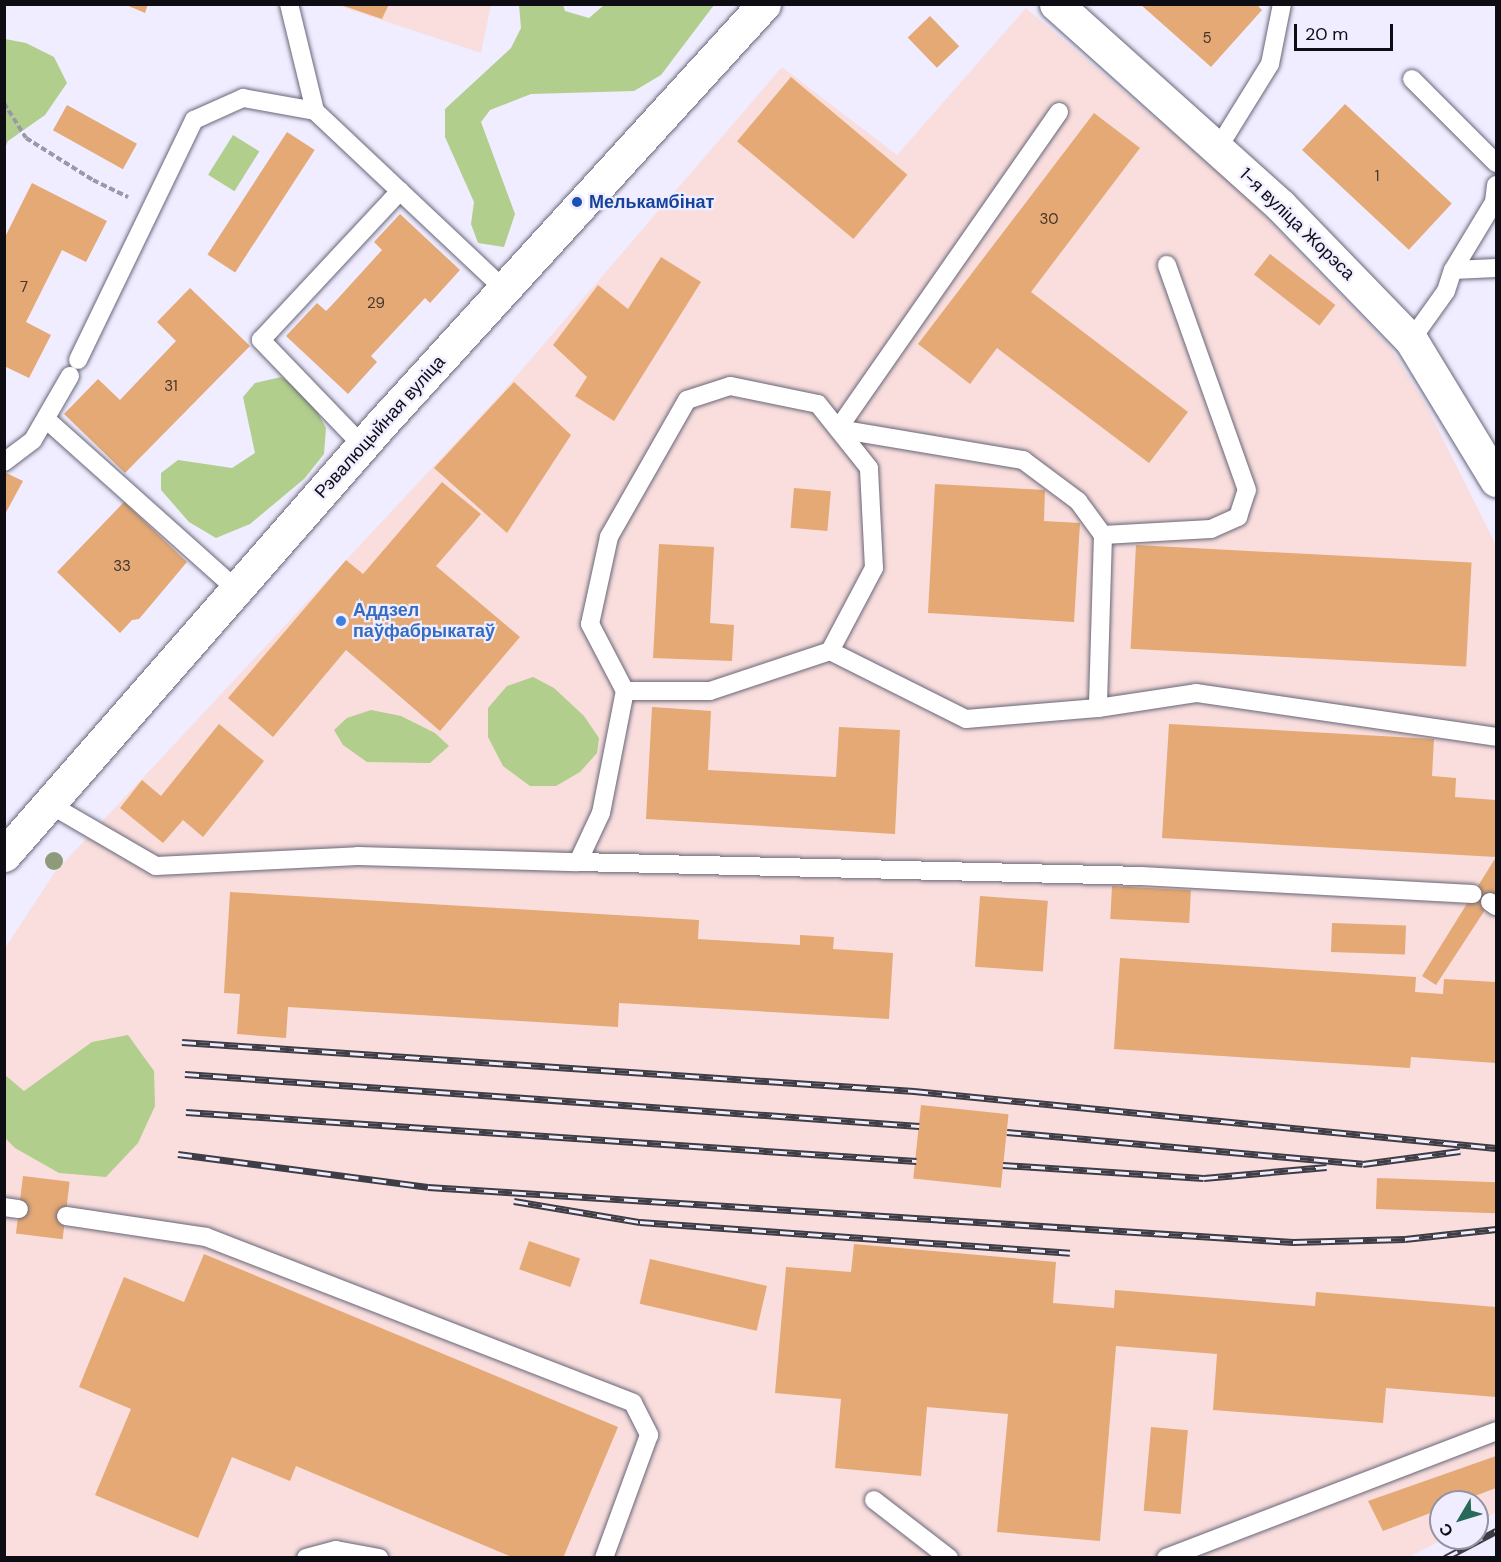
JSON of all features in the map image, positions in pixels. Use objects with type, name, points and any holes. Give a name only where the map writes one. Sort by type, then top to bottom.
[{"type":"street","name":"Рэвалюцыйная вуліца","points":[[4,855],[51,805],[362,446],[764,4]]},
{"type":"street","name":"1-я вуліца Жорэса","points":[[1056,4],[1281,206],[1411,339],[1497,480]]},
{"type":"lane","points":[[289,4],[315,111]]},
{"type":"lane","points":[[1218,148],[1270,64],[1282,4]]},
{"type":"lane","points":[[1412,79],[1497,163]]},
{"type":"lane","points":[[4,462],[33,440],[46,420],[74,368],[194,120],[243,98],[315,111],[504,289]]},
{"type":"lane","points":[[837,429],[1059,112]]},
{"type":"lane","points":[[1411,339],[1446,291],[1453,270],[1494,201],[1497,185]]},
{"type":"lane","points":[[362,446],[261,340],[400,191]]},
{"type":"lane","points":[[1103,535],[1211,529],[1238,518],[1247,490],[1167,265]]},
{"type":"lane","points":[[1453,270],[1497,267]]},
{"type":"lane","points":[[578,862],[601,813],[625,691],[590,624],[609,537],[687,400],[730,386],[818,404],[869,468],[874,568],[830,651],[710,691],[625,691]]},
{"type":"lane","points":[[46,420],[237,590]]},
{"type":"lane","points":[[837,429],[1023,460],[1078,501],[1103,535],[1098,708]]},
{"type":"lane","points":[[830,651],[966,719],[1098,708],[1196,693],[1497,737]]},
{"type":"lane","points":[[51,805],[156,866],[358,856],[1141,876],[1473,894]]},
{"type":"lane","points":[[66,1216],[206,1237],[633,1403],[649,1435],[604,1557]]},
{"type":"lane","points":[[1166,1557],[1497,1431]]},
{"type":"lane","points":[[874,1500],[949,1557]]},
{"type":"lane","points":[[306,1557],[336,1550],[379,1557]]},
{"type":"path","points":[[4,103],[26,138],[93,180],[150,207]]},
{"type":"shaded area","points":[[336,5],[491,5],[481,53]]},
{"type":"shaded area","points":[[1026,8],[1244,194],[1390,347],[1426,405],[1496,545],[1496,1512],[1489,1516],[1489,1490],[1429,1490],[1429,1547],[1407,1558],[5,1558],[5,948],[55,872],[500,395],[782,67],[897,155]]},
{"type":"green space","points":[[519,5],[563,5],[565,11],[589,18],[604,5],[714,5],[661,75],[634,91],[531,94],[490,110],[481,122],[515,214],[504,247],[478,243],[471,224],[474,202],[445,137],[445,109],[511,48],[521,28]]},
{"type":"green space","points":[[5,39],[26,43],[54,57],[67,83],[45,115],[8,141],[5,148]]},
{"type":"green space","points":[[233,135],[259,151],[234,191],[208,175]]},
{"type":"green space","points":[[281,377],[307,393],[326,428],[324,454],[304,479],[250,524],[216,538],[189,522],[161,490],[161,473],[178,460],[232,468],[255,453],[243,397],[255,383]]},
{"type":"green space","points":[[533,677],[554,688],[584,716],[599,738],[597,753],[580,772],[556,786],[530,786],[503,766],[488,737],[488,708],[507,686]]},
{"type":"green space","points":[[371,710],[401,716],[435,733],[449,746],[430,763],[367,762],[343,745],[334,730],[347,718]]},
{"type":"green space","points":[[128,1035],[154,1071],[155,1106],[138,1143],[106,1177],[59,1173],[15,1148],[5,1138],[5,1075],[24,1091],[92,1042]]},
{"type":"building","points":[[124,4],[148,4],[145,13]]},
{"type":"building","points":[[338,4],[389,4],[382,19]]},
{"type":"building","points":[[1140,4],[1256,4],[1262,10],[1211,67]]},
{"type":"building","points":[[930,16],[959,46],[937,68],[908,38]]},
{"type":"building","points":[[791,77],[907,175],[853,239],[737,141]]},
{"type":"building","points":[[1345,104],[1452,204],[1409,250],[1302,150]]},
{"type":"building","points":[[67,105],[137,144],[123,169],[53,130]]},
{"type":"building","points":[[1094,113],[1140,148],[1031,292],[1188,412],[1149,463],[997,348],[970,384],[918,344]]},
{"type":"building","points":[[287,132],[315,150],[235,272],[207,254]]},
{"type":"building","points":[[32,183],[107,221],[86,262],[62,250],[26,322],[51,335],[29,378],[4,366],[4,239]]},
{"type":"building","points":[[400,214],[460,270],[430,303],[425,298],[371,356],[377,362],[348,394],[286,336],[317,303],[326,311],[332,305],[382,250],[374,242]]},
{"type":"building","points":[[1270,254],[1335,305],[1319,326],[1254,274]]},
{"type":"building","points":[[661,257],[701,282],[614,421],[575,396],[587,377],[553,345],[598,285],[628,309]]},
{"type":"building","points":[[190,288],[250,346],[125,473],[64,414],[98,379],[120,400],[176,341],[157,322]]},
{"type":"building","points":[[514,382],[571,435],[507,533],[434,468]]},
{"type":"building","points":[[4,472],[23,481],[4,516]]},
{"type":"building","points":[[442,482],[481,514],[436,566],[520,637],[440,731],[346,650],[273,737],[228,698],[346,560],[363,574]]},
{"type":"building","points":[[935,484],[1045,490],[1044,521],[1080,523],[1074,622],[928,613]]},
{"type":"building","points":[[794,488],[831,491],[827,531],[791,528]]},
{"type":"building","points":[[124,502],[187,562],[139,619],[132,620],[120,633],[57,572]]},
{"type":"building","points":[[659,544],[714,547],[710,623],[734,625],[732,661],[653,658]]},
{"type":"building","points":[[1136,545],[1472,563],[1466,666],[1131,649]]},
{"type":"building","points":[[652,707],[711,711],[708,770],[836,777],[839,727],[900,730],[895,834],[646,819]]},
{"type":"building","points":[[219,724],[264,761],[203,837],[183,820],[163,843],[120,808],[142,780],[161,796]]},
{"type":"building","points":[[1169,724],[1434,739],[1432,776],[1456,778],[1455,797],[1496,800],[1496,857],[1162,838]]},
{"type":"building","points":[[1496,857],[1496,893],[1436,985],[1422,976]]},
{"type":"building","points":[[1112,886],[1191,890],[1189,923],[1110,919]]},
{"type":"building","points":[[230,892],[699,920],[698,939],[800,945],[800,935],[834,937],[833,949],[893,953],[889,1019],[619,1003],[618,1027],[288,1007],[286,1038],[237,1034],[240,994],[224,993]]},
{"type":"building","points":[[980,896],[1048,901],[1043,972],[975,967]]},
{"type":"building","points":[[1332,923],[1406,926],[1405,955],[1331,952]]},
{"type":"building","points":[[1120,958],[1416,977],[1415,992],[1443,994],[1444,979],[1496,982],[1496,1063],[1411,1057],[1410,1068],[1114,1049]]},
{"type":"building","points":[[921,1105],[1009,1114],[1001,1188],[913,1179]]},
{"type":"building","points":[[23,1176],[70,1182],[63,1239],[16,1234]]},
{"type":"building","points":[[1377,1178],[1496,1182],[1495,1213],[1376,1209]]},
{"type":"building","points":[[529,1241],[580,1259],[570,1287],[519,1269]]},
{"type":"building","points":[[854,1244],[1056,1262],[1053,1303],[1114,1308],[1115,1290],[1315,1306],[1316,1292],[1496,1307],[1496,1397],[1386,1388],[1383,1423],[1213,1410],[1217,1354],[1116,1346],[1100,1541],[997,1532],[1008,1414],[927,1407],[921,1476],[835,1468],[841,1399],[775,1393],[786,1267],[851,1272]]},
{"type":"building","points":[[204,1254],[618,1427],[563,1558],[514,1558],[296,1466],[290,1481],[232,1457],[198,1538],[95,1495],[131,1409],[79,1387],[124,1277],[184,1302]]},
{"type":"building","points":[[650,1259],[767,1286],[757,1331],[640,1304]]},
{"type":"building","points":[[1151,1427],[1188,1430],[1181,1514],[1144,1511]]},
{"type":"building","points":[[1496,1456],[1496,1488],[1489,1491],[1429,1490],[1429,1514],[1383,1531],[1368,1501]]},
{"type":"railway","points":[[182,1042],[914,1091],[1496,1148]]},
{"type":"railway","points":[[185,1074],[919,1126]]},
{"type":"railway","points":[[186,1112],[916,1161]]},
{"type":"railway","points":[[1007,1132],[1363,1164],[1460,1151]]},
{"type":"railway","points":[[178,1154],[428,1187],[1293,1242],[1405,1239],[1496,1229]]},
{"type":"railway","points":[[1003,1165],[1204,1178],[1327,1167]]},
{"type":"railway","points":[[514,1201],[640,1222],[1070,1253]]},
{"type":"railway","points":[[1445,1558],[1496,1531]]},
{"type":"place","name":"Мелькамбінат","points":[[577,202]]},
{"type":"place","name":"Аддзел паўфабрыкатаў","points":[[341,621]]}]
